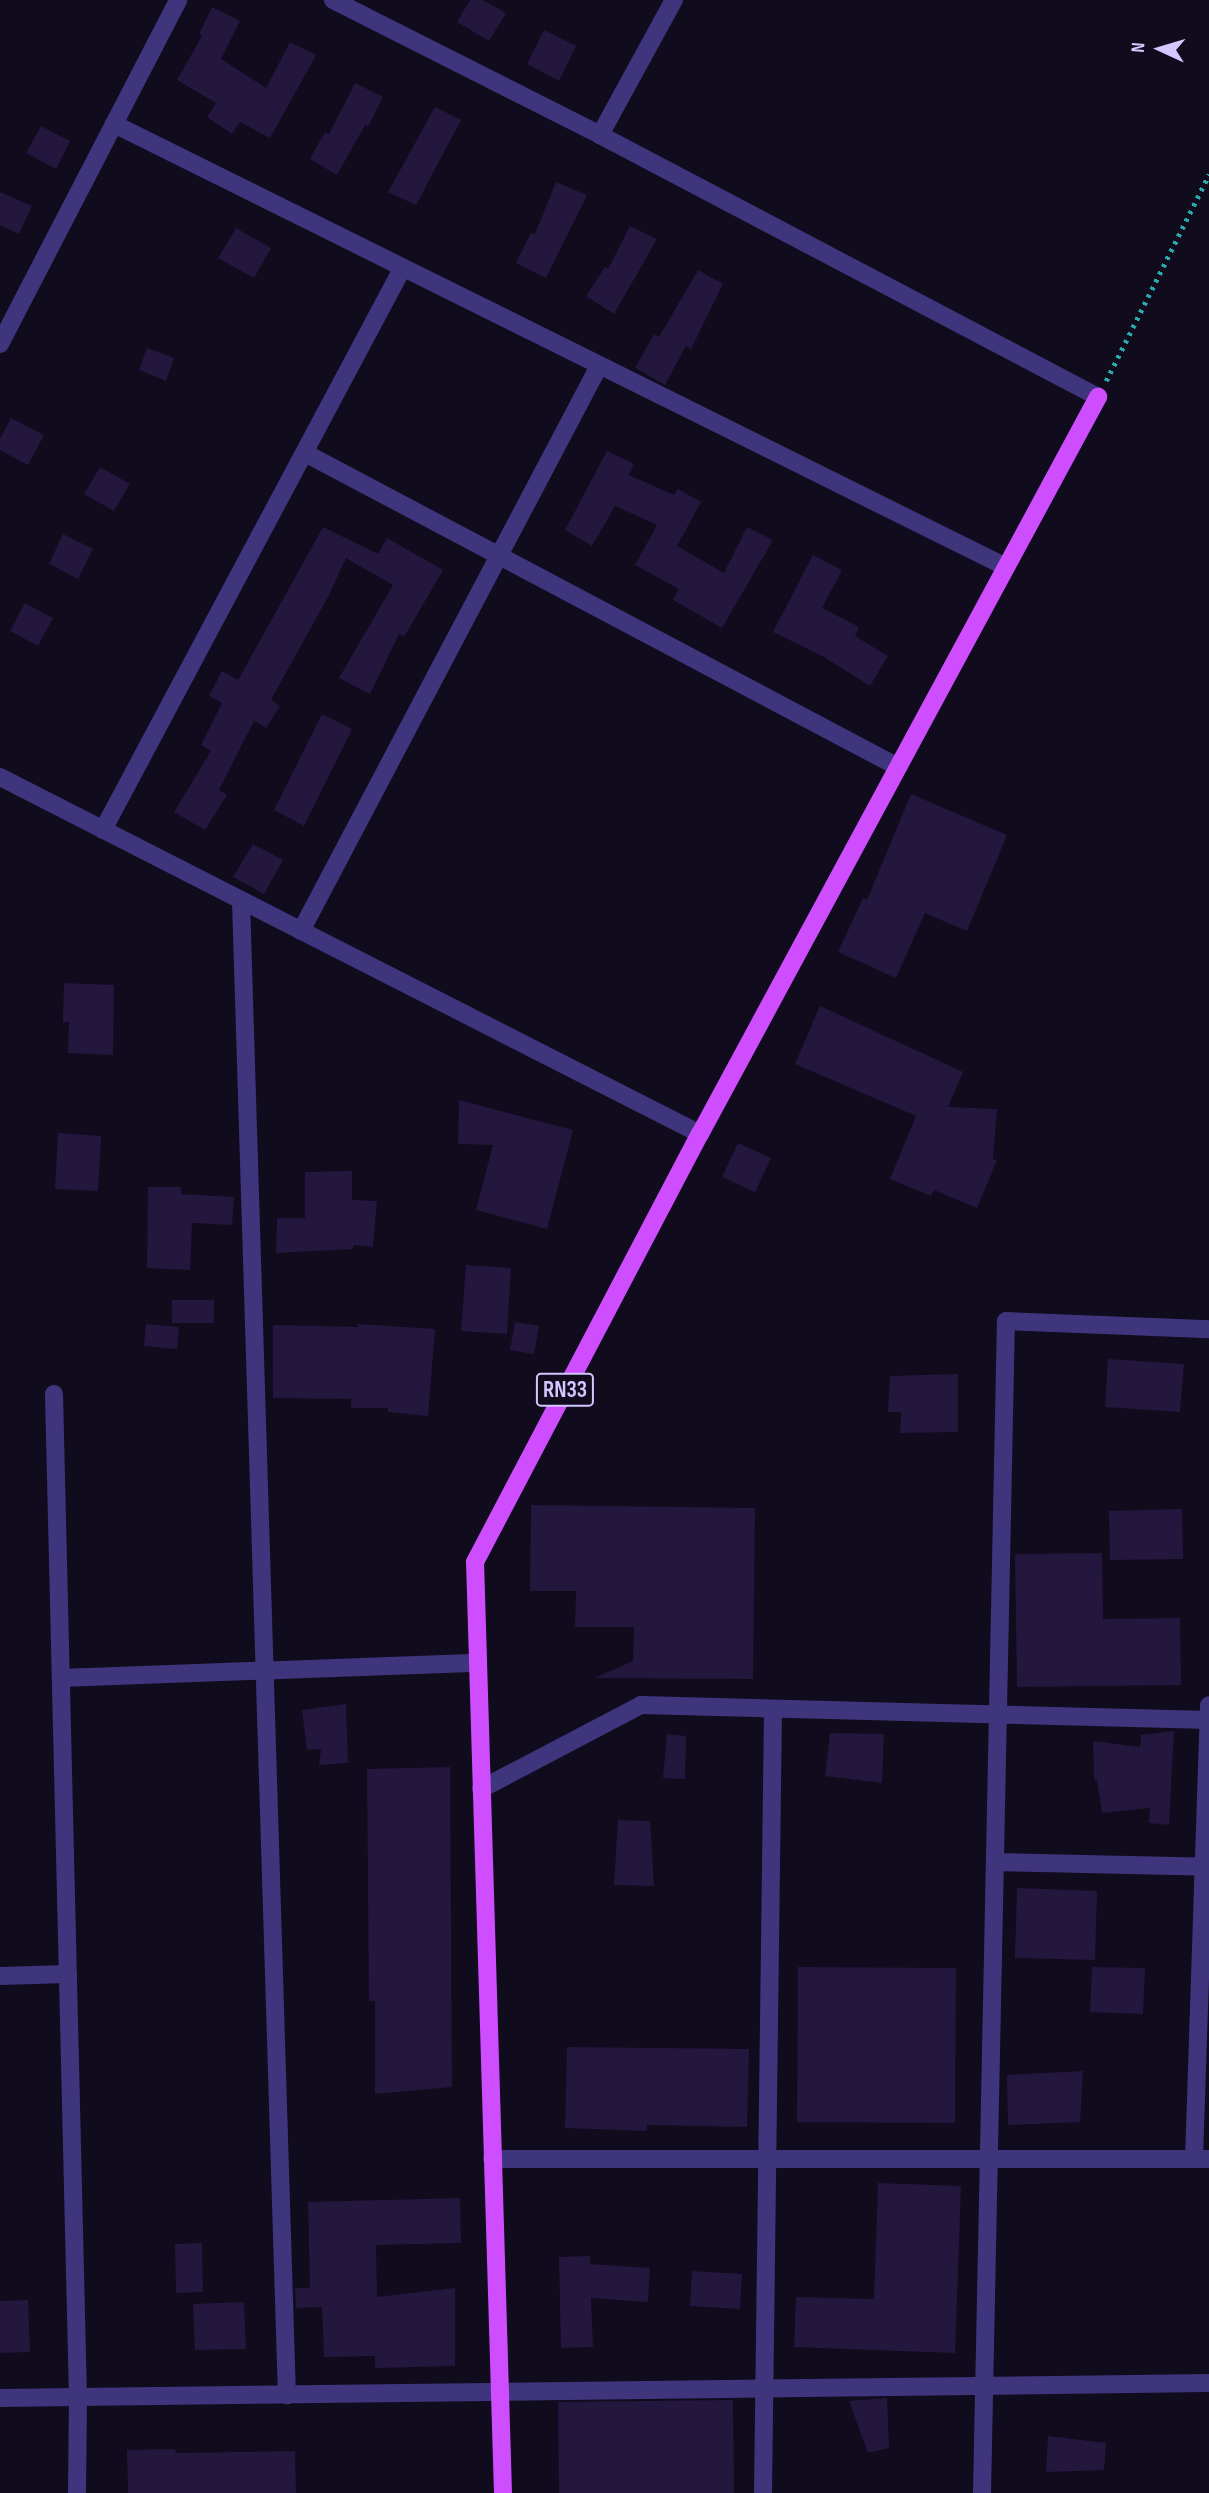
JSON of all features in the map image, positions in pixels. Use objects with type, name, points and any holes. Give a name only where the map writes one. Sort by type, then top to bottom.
[{"type":"main road","name":"RN33","points":[[503,2493],[475,1562],[700,1134],[1098,397]]},
{"type":"street","points":[[0,344],[178,0]]},
{"type":"street","points":[[332,0],[600,135],[1098,397]]},
{"type":"street","points":[[600,135],[674,0]]},
{"type":"street","points":[[114,124],[1006,567]]},
{"type":"street","points":[[103,830],[402,269]]},
{"type":"street","points":[[301,931],[599,366]]},
{"type":"street","points":[[306,453],[898,767]]},
{"type":"street","points":[[0,777],[700,1134]]},
{"type":"street","points":[[241,901],[287,2395]]},
{"type":"street","points":[[982,2493],[1006,1321],[1209,1329]]},
{"type":"street","points":[[54,1394],[78,2398],[77,2493]]},
{"type":"street","points":[[61,1678],[478,1664]]},
{"type":"street","points":[[481,1789],[641,1705],[1209,1720]]},
{"type":"street","points":[[492,2159],[1202,2159],[1209,1705]]},
{"type":"street","points":[[763,2493],[773,1709]]},
{"type":"street","points":[[995,1862],[1206,1867]]},
{"type":"street","points":[[0,1976],[68,1974]]},
{"type":"street","points":[[0,2398],[1209,2383]]},
{"type":"path","points":[[1098,397],[1209,174]]},
{"type":"building","points":[[470,0],[483,0],[506,13],[489,41],[457,22]]},
{"type":"building","points":[[212,7],[240,21],[221,59],[266,88],[290,42],[316,55],[270,138],[240,122],[232,134],[207,117],[216,103],[177,80],[202,36],[199,34]]},
{"type":"building","points":[[544,30],[576,46],[559,81],[527,64]]},
{"type":"building","points":[[355,83],[383,97],[368,127],[365,125],[337,175],[310,159],[325,132],[329,134]]},
{"type":"building","points":[[435,107],[461,120],[416,205],[388,192]]},
{"type":"building","points":[[41,126],[70,141],[56,169],[26,153]]},
{"type":"building","points":[[556,182],[587,195],[546,278],[516,263],[531,233],[535,234]]},
{"type":"building","points":[[0,192],[32,206],[19,234],[0,225]]},
{"type":"building","points":[[630,226],[657,239],[614,314],[586,296],[605,267],[608,269]]},
{"type":"building","points":[[236,228],[271,248],[254,278],[218,258]]},
{"type":"building","points":[[698,270],[723,284],[691,349],[686,346],[665,385],[635,368],[654,334],[659,337]]},
{"type":"building","points":[[147,348],[174,358],[166,381],[139,370]]},
{"type":"building","points":[[11,418],[44,435],[28,465],[0,450],[0,439]]},
{"type":"building","points":[[607,451],[634,464],[629,475],[674,495],[678,489],[701,502],[677,546],[724,573],[747,527],[773,540],[722,628],[673,600],[679,589],[635,565],[657,525],[615,506],[592,546],[565,530]]},
{"type":"building","points":[[100,467],[130,484],[114,511],[84,494]]},
{"type":"building","points":[[323,527],[378,554],[387,538],[443,570],[404,637],[399,634],[370,694],[339,678],[393,585],[346,558],[329,595],[271,700],[280,706],[266,728],[254,721],[219,790],[227,795],[205,830],[174,812],[211,751],[201,745],[222,703],[209,696],[222,671],[238,680]]},
{"type":"building","points":[[63,534],[93,549],[78,579],[49,564]]},
{"type":"building","points":[[813,555],[842,570],[822,608],[859,627],[855,636],[888,656],[870,686],[824,657],[773,632]]},
{"type":"building","points":[[25,603],[53,618],[38,646],[10,631]]},
{"type":"building","points":[[322,714],[352,729],[304,826],[274,810]]},
{"type":"building","points":[[911,794],[1007,835],[967,931],[925,913],[896,978],[838,952],[863,898],[867,900]]},
{"type":"building","points":[[253,844],[283,860],[264,894],[233,877]]},
{"type":"building","points":[[64,983],[114,985],[113,1055],[68,1053],[69,1022],[63,1022]]},
{"type":"building","points":[[820,1006],[963,1072],[948,1107],[997,1109],[993,1159],[997,1160],[977,1208],[934,1190],[931,1196],[890,1179],[916,1116],[795,1064]]},
{"type":"building","points":[[459,1100],[573,1130],[547,1229],[476,1210],[493,1145],[458,1144]]},
{"type":"building","points":[[58,1133],[101,1136],[98,1191],[55,1189]]},
{"type":"building","points":[[738,1143],[771,1158],[755,1192],[722,1177]]},
{"type":"building","points":[[352,1171],[352,1200],[377,1201],[373,1247],[353,1245],[353,1249],[276,1253],[277,1218],[305,1218],[305,1172]]},
{"type":"building","points":[[148,1187],[181,1187],[181,1194],[234,1197],[232,1225],[192,1223],[190,1270],[147,1268]]},
{"type":"building","points":[[466,1265],[511,1268],[507,1334],[461,1331]]},
{"type":"building","points":[[172,1300],[214,1300],[214,1323],[172,1323]]},
{"type":"building","points":[[515,1322],[539,1326],[534,1354],[510,1350]]},
{"type":"building","points":[[146,1324],[179,1327],[177,1349],[144,1346]]},
{"type":"building","points":[[358,1324],[435,1329],[428,1416],[388,1412],[388,1408],[351,1408],[351,1399],[273,1398],[273,1325],[358,1327]]},
{"type":"building","points":[[1108,1359],[1184,1364],[1180,1412],[1105,1407]]},
{"type":"building","points":[[958,1374],[958,1432],[900,1433],[901,1412],[888,1412],[890,1376]]},
{"type":"building","points":[[531,1505],[755,1508],[753,1679],[594,1678],[633,1661],[634,1627],[575,1627],[576,1591],[530,1591]]},
{"type":"building","points":[[1182,1509],[1183,1559],[1110,1560],[1109,1511]]},
{"type":"building","points":[[1102,1553],[1103,1619],[1180,1618],[1181,1685],[1017,1687],[1015,1554]]},
{"type":"building","points":[[346,1704],[348,1763],[319,1765],[321,1749],[307,1750],[302,1710]]},
{"type":"building","points":[[1174,1731],[1169,1825],[1149,1823],[1150,1808],[1102,1813],[1097,1780],[1094,1780],[1093,1741],[1140,1747],[1141,1735]]},
{"type":"building","points":[[830,1733],[884,1734],[882,1783],[825,1776]]},
{"type":"building","points":[[667,1734],[686,1736],[685,1779],[663,1778]]},
{"type":"building","points":[[450,1767],[452,2087],[375,2094],[375,2001],[369,2001],[367,1769]]},
{"type":"building","points":[[618,1820],[650,1821],[654,1886],[614,1885]]},
{"type":"building","points":[[1017,1888],[1097,1891],[1095,1960],[1015,1958]]},
{"type":"building","points":[[798,1967],[956,1968],[955,2123],[797,2122]]},
{"type":"building","points":[[1092,1967],[1145,1968],[1143,2014],[1090,2012]]},
{"type":"building","points":[[567,2047],[749,2049],[747,2127],[647,2125],[647,2131],[565,2128]]},
{"type":"building","points":[[1083,2071],[1080,2122],[1008,2125],[1007,2075]]},
{"type":"building","points":[[878,2183],[961,2186],[955,2353],[794,2347],[796,2297],[874,2299]]},
{"type":"building","points":[[460,2198],[461,2243],[376,2245],[377,2297],[455,2288],[455,2366],[375,2368],[375,2356],[324,2357],[322,2307],[296,2308],[295,2288],[310,2288],[308,2202]]},
{"type":"building","points":[[202,2243],[203,2292],[176,2293],[175,2244]]},
{"type":"building","points":[[590,2256],[590,2264],[650,2268],[648,2302],[591,2298],[593,2347],[561,2348],[559,2257]]},
{"type":"building","points":[[692,2271],[742,2274],[740,2309],[690,2306]]},
{"type":"building","points":[[28,2300],[30,2352],[0,2353],[0,2301]]},
{"type":"building","points":[[244,2302],[246,2349],[195,2350],[193,2304]]},
{"type":"building","points":[[887,2398],[889,2448],[868,2453],[849,2401]]},
{"type":"building","points":[[733,2400],[734,2493],[559,2493],[558,2402]]},
{"type":"building","points":[[1048,2436],[1106,2443],[1104,2470],[1046,2472]]},
{"type":"building","points":[[175,2449],[176,2453],[295,2451],[296,2493],[128,2493],[127,2450]]}]
